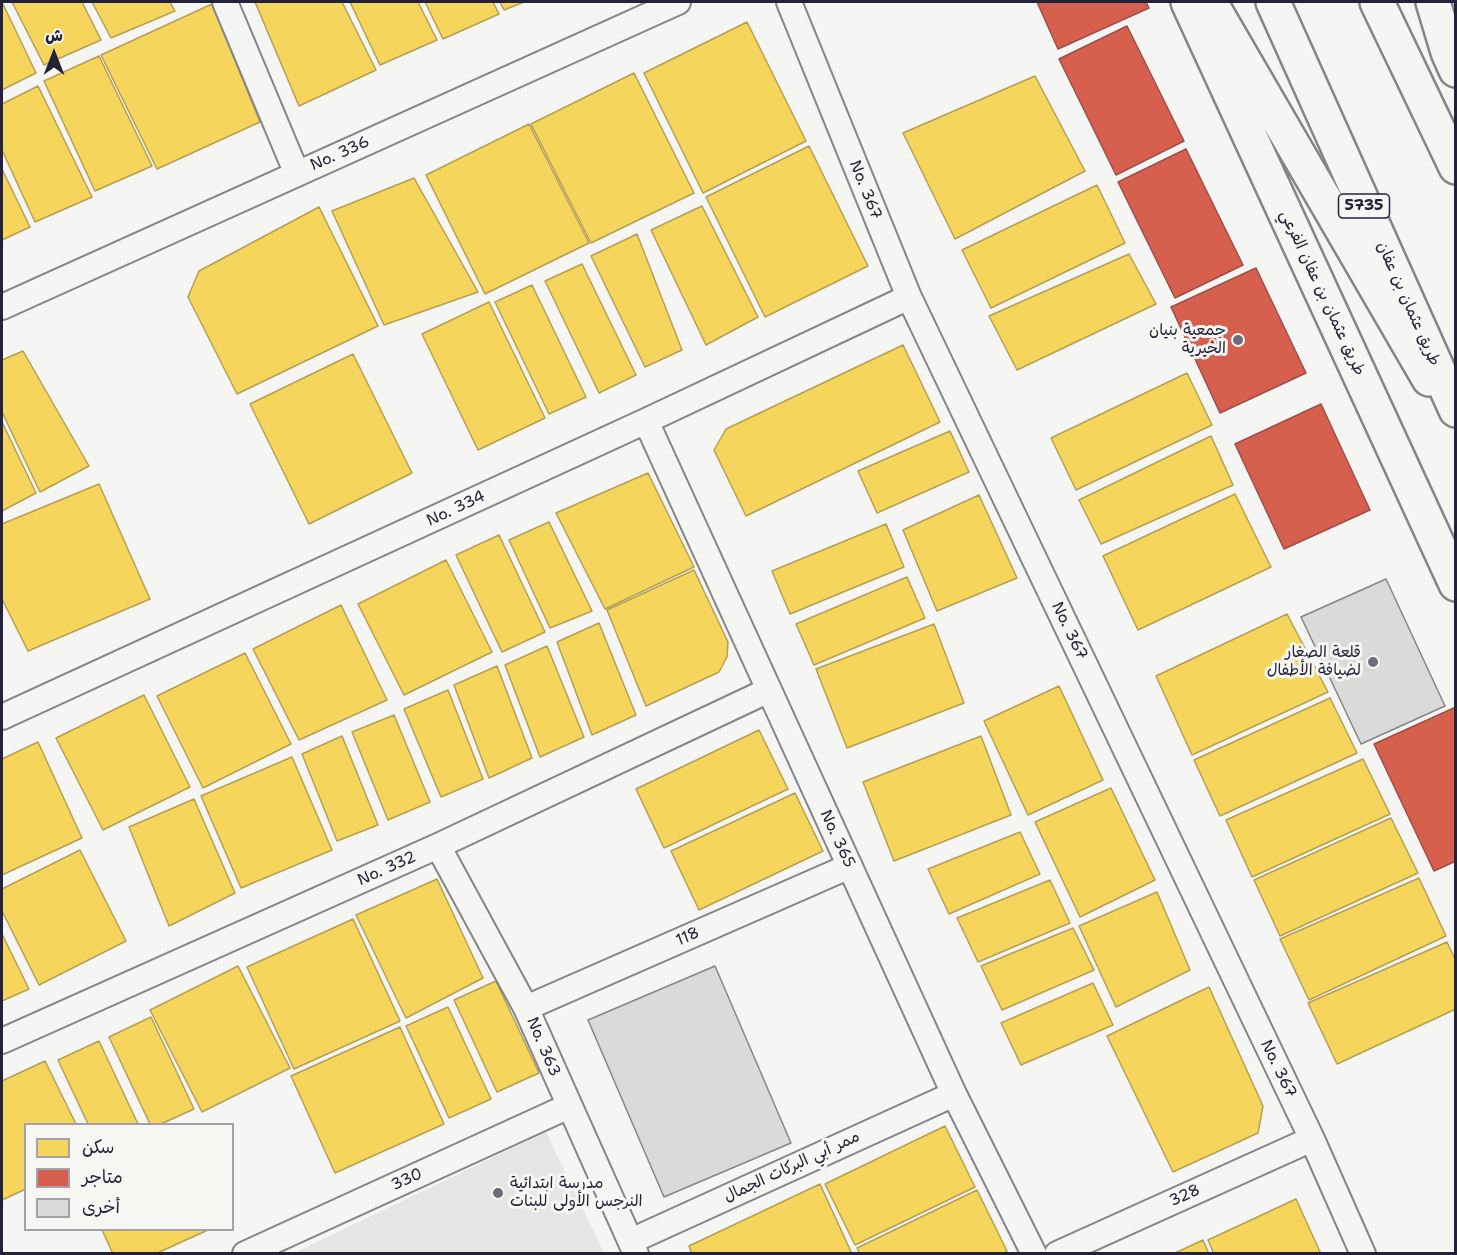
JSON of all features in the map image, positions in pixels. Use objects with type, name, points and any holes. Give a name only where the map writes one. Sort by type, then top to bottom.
[{"type":"main road","name":"طريق عثمان بن عفان الفرعي","points":[[1188,2],[1455,584]]},
{"type":"main road","points":[[1210,2],[1455,424]]},
{"type":"main road","name":"طريق عثمان بن عفان","points":[[1273,2],[1455,410]]},
{"type":"main road","points":[[1377,2],[1455,167]]},
{"type":"main road","points":[[1433,2],[1455,70]]},
{"type":"street","points":[[225,2],[297,174]]},
{"type":"street","name":"No. 336","points":[[2,307],[678,2]]},
{"type":"street","name":"No. 367","points":[[789,2],[909,297],[1312,1139],[1363,1254]]},
{"type":"street","name":"No. 334","points":[[2,717],[646,421],[909,297]]},
{"type":"street","name":"No. 365","points":[[646,421],[954,1094],[1034,1254]]},
{"type":"street","name":"No. 332","points":[[2,1041],[438,846],[769,690]]},
{"type":"street","name":"No. 363","points":[[438,846],[526,1008],[634,1247]]},
{"type":"street","name":"118","points":[[526,1008],[850,867]]},
{"type":"street","name":"ممر أبي البركات الجمال","points":[[634,1247],[954,1094]]},
{"type":"street","name":"330","points":[[244,1254],[569,1106]]},
{"type":"street","name":"328","points":[[1058,1254],[1312,1139]]},
{"type":"shaded area","name":"مدرسة ابتدائية النرجس الأولى للبنات","points":[[546,1132],[604,1253],[294,1253]]},
{"type":"building: سكن","points":[[2,2],[36,73],[2,90]]},
{"type":"building: سكن","points":[[12,2],[82,2],[101,40],[44,65]]},
{"type":"building: سكن","points":[[92,2],[170,2],[175,11],[111,38]]},
{"type":"building: سكن","points":[[255,2],[342,2],[376,70],[299,106]]},
{"type":"building: سكن","points":[[350,2],[418,2],[437,40],[380,65]]},
{"type":"building: سكن","points":[[425,2],[493,2],[499,14],[443,39]]},
{"type":"building: سكن","points":[[500,2],[524,2],[504,10]]},
{"type":"building: سكن","points":[[212,4],[260,122],[157,169],[101,55]]},
{"type":"building: سكن","points":[[747,22],[806,141],[703,193],[644,73]]},
{"type":"building: سكن","points":[[99,56],[152,166],[95,191],[44,81]]},
{"type":"building: سكن","points":[[634,73],[694,193],[591,243],[531,124]]},
{"type":"building: سكن","points":[[1035,76],[1085,171],[955,239],[903,133]]},
{"type":"building: سكن","points":[[38,86],[92,197],[35,222],[2,150],[2,104]]},
{"type":"building: سكن","points":[[529,124],[589,243],[485,294],[426,175]]},
{"type":"building: سكن","points":[[809,146],[868,266],[765,317],[706,197]]},
{"type":"building: سكن","points":[[2,169],[30,227],[2,240]]},
{"type":"building: سكن","points":[[414,178],[478,292],[384,325],[332,211]]},
{"type":"building: سكن","points":[[1097,185],[1125,243],[991,308],[962,250]]},
{"type":"building: سكن","points":[[702,206],[758,317],[706,345],[651,230]]},
{"type":"building: سكن","points":[[319,207],[378,326],[237,394],[188,297],[199,271]]},
{"type":"building: سكن","points":[[637,234],[682,350],[645,367],[591,256]]},
{"type":"building: سكن","points":[[1129,254],[1156,304],[1017,370],[989,316]]},
{"type":"building: سكن","points":[[582,264],[636,375],[599,393],[545,281]]},
{"type":"building: سكن","points":[[532,285],[586,397],[549,414],[495,302]]},
{"type":"building: سكن","points":[[489,302],[545,418],[478,450],[422,334]]},
{"type":"building: سكن","points":[[903,345],[940,422],[746,516],[714,450],[726,429]]},
{"type":"building: سكن","points":[[23,351],[89,466],[40,492],[2,412],[2,360]]},
{"type":"building: سكن","points":[[353,354],[412,473],[309,524],[250,404]]},
{"type":"building: سكن","points":[[1187,373],[1212,425],[1076,490],[1051,438]]},
{"type":"building: سكن","points":[[2,422],[36,493],[2,511]]},
{"type":"building: سكن","points":[[950,431],[969,472],[877,513],[858,471]]},
{"type":"building: سكن","points":[[1211,436],[1233,485],[1101,544],[1079,500]]},
{"type":"building: سكن","points":[[648,473],[694,567],[605,609],[556,513]]},
{"type":"building: سكن","points":[[99,484],[150,599],[28,651],[2,599],[2,524]]},
{"type":"building: سكن","points":[[1235,494],[1271,567],[1138,630],[1103,556]]},
{"type":"building: سكن","points":[[979,495],[1017,578],[937,611],[903,530]]},
{"type":"building: سكن","points":[[549,522],[592,611],[550,628],[509,540]]},
{"type":"building: سكن","points":[[886,524],[904,567],[790,614],[772,571]]},
{"type":"building: سكن","points":[[499,535],[545,632],[502,652],[456,555]]},
{"type":"building: سكن","points":[[446,560],[492,652],[404,695],[358,604]]},
{"type":"building: سكن","points":[[694,570],[728,642],[727,657],[719,672],[646,706],[607,610]]},
{"type":"building: سكن","points":[[907,577],[925,618],[814,665],[796,624]]},
{"type":"building: سكن","points":[[341,605],[387,700],[299,740],[253,649]]},
{"type":"building: سكن","points":[[1287,614],[1328,692],[1192,755],[1156,676]]},
{"type":"building: سكن","points":[[599,623],[636,715],[592,735],[557,642]]},
{"type":"building: سكن","points":[[934,624],[964,703],[847,748],[816,669]]},
{"type":"building: سكن","points":[[547,646],[584,737],[540,757],[505,665]]},
{"type":"building: سكن","points":[[245,653],[291,744],[203,788],[157,696]]},
{"type":"building: سكن","points":[[497,666],[532,758],[489,778],[454,685]]},
{"type":"building: سكن","points":[[1059,686],[1103,780],[1028,815],[984,721]]},
{"type":"building: سكن","points":[[448,690],[483,779],[441,797],[404,709]]},
{"type":"building: سكن","points":[[144,695],[190,787],[103,830],[56,738]]},
{"type":"building: سكن","points":[[1330,698],[1357,753],[1220,816],[1194,760]]},
{"type":"building: سكن","points":[[394,715],[430,802],[388,820],[352,732]]},
{"type":"building: سكن","points":[[759,730],[788,789],[664,848],[636,789]]},
{"type":"building: سكن","points":[[342,736],[378,825],[337,841],[302,754]]},
{"type":"building: سكن","points":[[981,736],[1011,815],[894,861],[863,782]]},
{"type":"building: سكن","points":[[38,742],[82,838],[2,875],[2,759]]},
{"type":"building: سكن","points":[[292,757],[332,850],[241,888],[201,796]]},
{"type":"building: سكن","points":[[1363,759],[1390,814],[1252,877],[1226,820]]},
{"type":"building: سكن","points":[[1111,788],[1155,880],[1080,917],[1035,822]]},
{"type":"building: سكن","points":[[795,793],[823,851],[699,910],[671,851]]},
{"type":"building: سكن","points":[[194,799],[235,893],[169,926],[129,827]]},
{"type":"building: سكن","points":[[1391,818],[1418,873],[1280,936],[1254,880]]},
{"type":"building: سكن","points":[[1020,832],[1040,874],[949,914],[928,869]]},
{"type":"building: سكن","points":[[80,850],[126,941],[39,985],[2,911],[2,889]]},
{"type":"building: سكن","points":[[1419,878],[1446,936],[1309,1000],[1280,939]]},
{"type":"building: سكن","points":[[437,879],[483,978],[406,1018],[356,915]]},
{"type":"building: سكن","points":[[1050,880],[1070,923],[978,962],[957,918]]},
{"type":"building: سكن","points":[[1157,892],[1190,970],[1116,1007],[1079,926]]},
{"type":"building: سكن","points":[[353,919],[400,1021],[294,1069],[247,967]]},
{"type":"building: سكن","points":[[1073,928],[1094,970],[1002,1010],[981,966]]},
{"type":"building: سكن","points":[[2,934],[29,989],[2,1001]]},
{"type":"building: سكن","points":[[1447,942],[1456,961],[1456,1009],[1337,1064],[1308,1003]]},
{"type":"building: سكن","points":[[238,966],[290,1068],[202,1112],[150,1010]]},
{"type":"building: سكن","points":[[496,981],[539,1073],[497,1092],[454,1000]]},
{"type":"building: سكن","points":[[1093,983],[1113,1025],[1021,1065],[1001,1023]]},
{"type":"building: سكن","points":[[1209,987],[1263,1106],[1258,1133],[1173,1172],[1107,1036]]},
{"type":"building: سكن","points":[[448,1007],[491,1099],[449,1118],[406,1026]]},
{"type":"building: سكن","points":[[151,1017],[194,1109],[163,1123],[150,1123],[109,1037]]},
{"type":"building: سكن","points":[[400,1027],[444,1124],[335,1173],[291,1076]]},
{"type":"building: سكن","points":[[99,1041],[138,1123],[88,1123],[58,1060]]},
{"type":"building: سكن","points":[[45,1061],[76,1123],[24,1123],[24,1190],[2,1200],[2,1081]]},
{"type":"building: سكن","points":[[945,1126],[975,1187],[855,1245],[825,1184]]},
{"type":"building: سكن","points":[[820,1184],[852,1254],[692,1254],[689,1246]]},
{"type":"building: سكن","points":[[977,1190],[1007,1251],[1002,1254],[860,1254],[857,1248]]},
{"type":"building: سكن","points":[[1296,1199],[1321,1254],[1214,1254],[1208,1240]]},
{"type":"building: سكن","points":[[102,1231],[206,1231],[155,1254],[113,1254]]},
{"type":"building: سكن","points":[[1203,1240],[1209,1254],[1173,1254]]},
{"type":"building: متاجر","points":[[1037,2],[1146,2],[1149,8],[1058,49]]},
{"type":"building: متاجر","points":[[1127,26],[1184,141],[1116,175],[1059,59]]},
{"type":"building: متاجر","points":[[1186,149],[1243,265],[1175,298],[1118,182]]},
{"type":"building: متاجر","name":"جمعية بنيان الخيرية","points":[[1256,268],[1306,373],[1220,413],[1171,307]]},
{"type":"building: متاجر","points":[[1321,404],[1370,510],[1284,549],[1235,444]]},
{"type":"building: متاجر","points":[[1456,707],[1456,861],[1434,871],[1374,744]]},
{"type":"building: أخرى","name":"قلعة الصغار لضيافة الأطفال","points":[[1386,579],[1445,706],[1361,744],[1301,617]]},
{"type":"building: أخرى","points":[[715,966],[791,1143],[664,1197],[588,1020]]},
{"type":"place","name":"جمعية بنيان الخيرية","points":[[1238,340]]},
{"type":"place","name":"قلعة الصغار لضيافة الأطفال","points":[[1373,662]]},
{"type":"place","name":"مدرسة ابتدائية النرجس الأولى للبنات","points":[[498,1193]]}]
